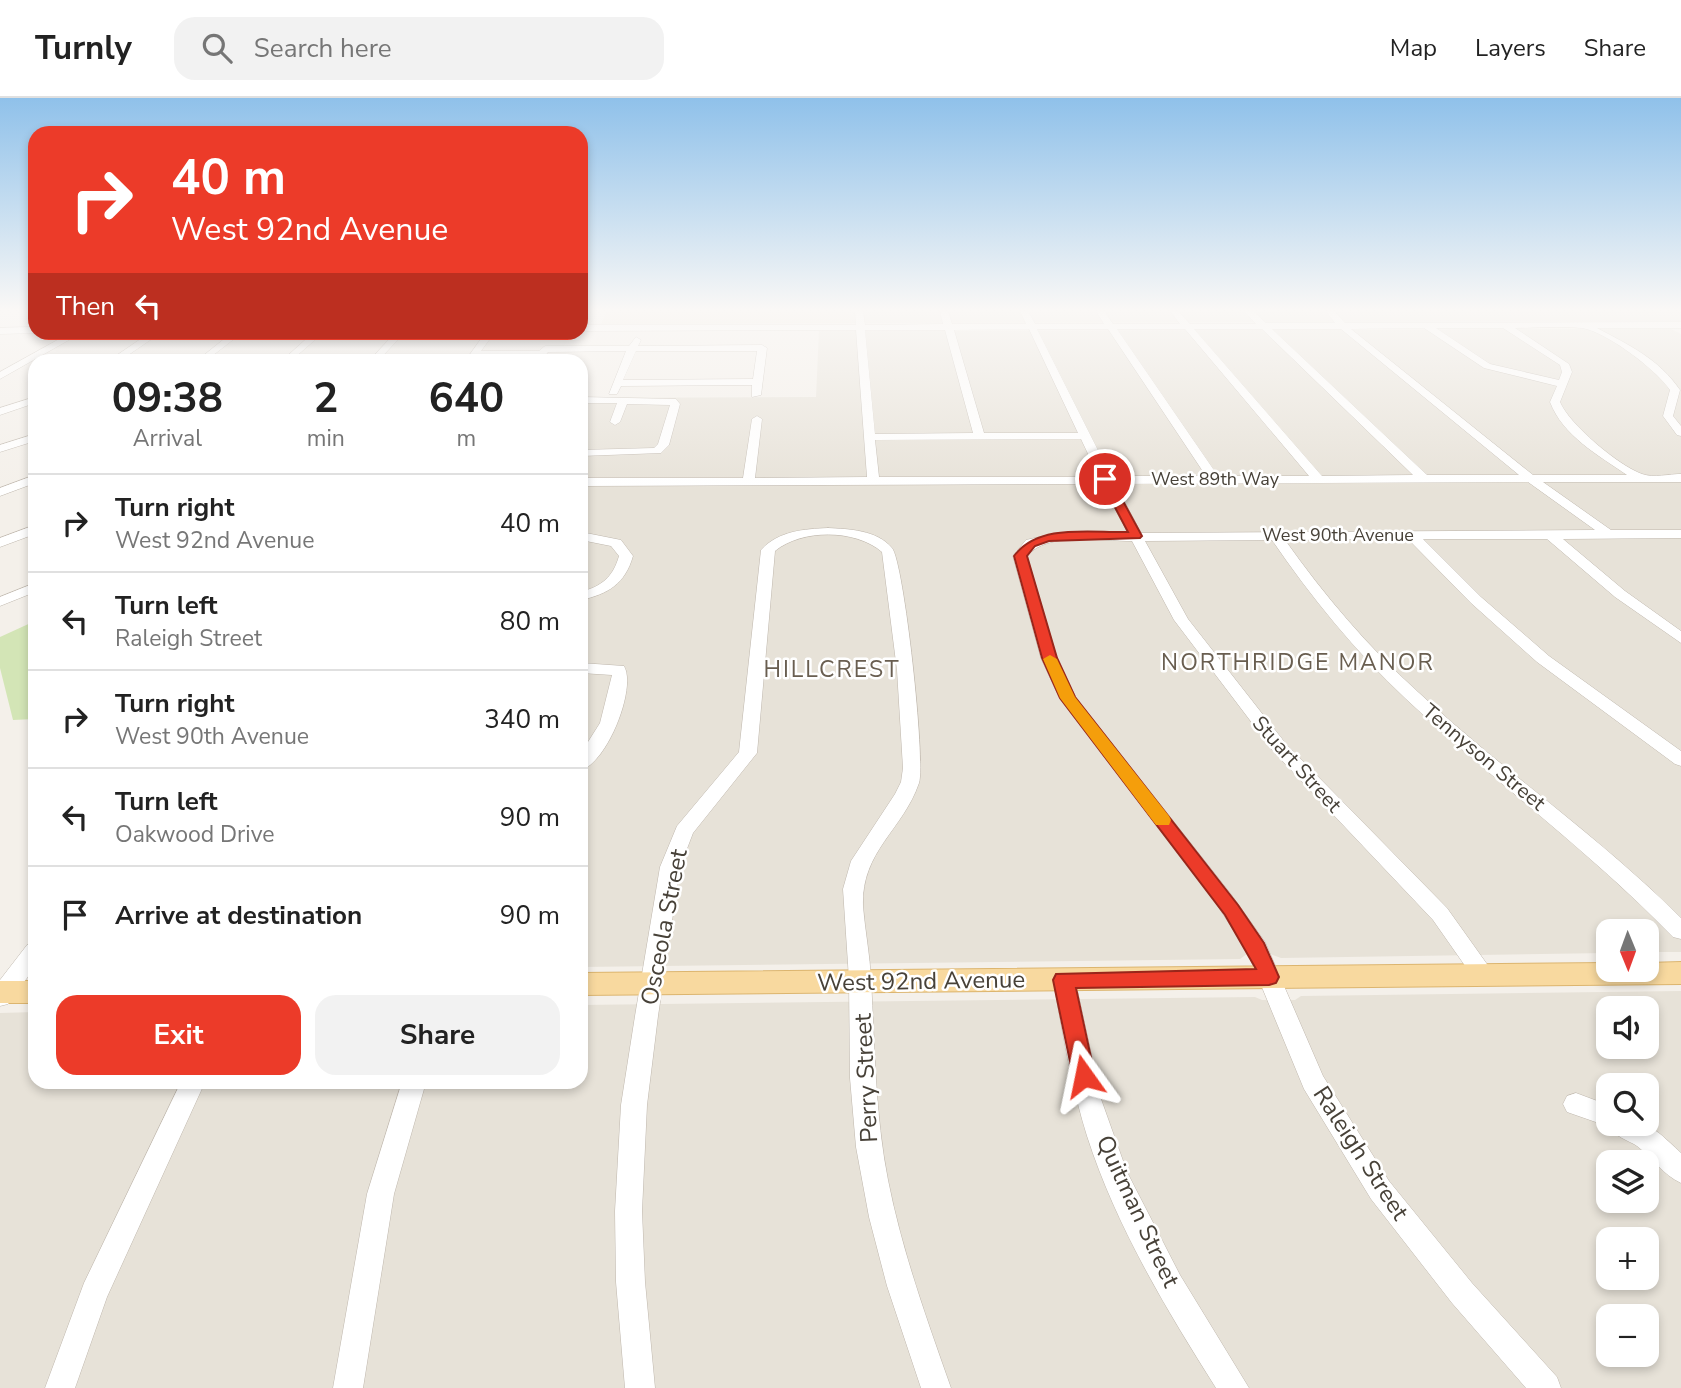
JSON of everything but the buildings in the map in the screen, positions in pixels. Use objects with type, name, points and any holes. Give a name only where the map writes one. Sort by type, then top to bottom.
[{"type":"main road","name":"West 92nd Avenue","points":[[588,984],[1681,973]]},
{"type":"main road","points":[[1,994],[28,992]]},
{"type":"street","points":[[588,398],[611,396],[622,371]]},
{"type":"street","points":[[756,395],[759,371]]},
{"type":"street","points":[[864,371],[873,480]]},
{"type":"street","points":[[961,371],[980,437]]},
{"type":"street","name":"Stuart Street","points":[[1053,371],[1105,479],[1168,599],[1218,671],[1296,766],[1451,928],[1483,974]]},
{"type":"street","points":[[1141,371],[1215,480]]},
{"type":"street","points":[[1225,371],[1318,480]]},
{"type":"street","points":[[1311,371],[1424,479]]},
{"type":"street","points":[[1399,371],[1531,479],[1608,534]]},
{"type":"street","points":[[1509,371],[1562,384]]},
{"type":"street","points":[[1567,371],[1555,402],[1564,420],[1640,478]]},
{"type":"street","points":[[1663,371],[1675,390],[1677,401],[1668,416],[1681,433]]},
{"type":"street","points":[[617,383],[757,383]]},
{"type":"street","points":[[588,398],[672,401],[675,404],[663,445],[657,451],[588,453]]},
{"type":"street","points":[[615,422],[623,400]]},
{"type":"street","points":[[0,412],[28,402]]},
{"type":"street","points":[[749,480],[757,419]]},
{"type":"street","points":[[602,453],[610,436]]},
{"type":"street","points":[[869,437],[1084,436]]},
{"type":"street","points":[[0,449],[28,439]]},
{"type":"street","name":"West 89th Way","points":[[588,482],[1681,478]]},
{"type":"street","points":[[0,492],[28,482]]},
{"type":"street","points":[[0,543],[28,532]]},
{"type":"street","name":"Perry Street","points":[[824,533],[862,535],[876,540],[888,551],[913,762],[909,785],[855,875],[853,889],[861,982],[864,1110],[872,1164],[899,1275],[936,1388]]},
{"type":"street","name":"Osceola Street","points":[[640,1388],[632,1324],[630,1158],[634,1104],[670,867],[679,841],[739,767],[751,739],[766,554],[773,544],[787,537],[824,533]]},
{"type":"street","points":[[1550,534],[1620,594],[1681,638]]},
{"type":"street","name":"Tennyson Street","points":[[1275,535],[1324,604],[1405,688],[1638,887],[1681,932]]},
{"type":"street","points":[[1410,535],[1476,600],[1543,659],[1681,760]]},
{"type":"street","name":"West 90th Avenue","points":[[1024,573],[1021,565],[1023,551],[1039,540],[1136,536],[1679,535]]},
{"type":"street","points":[[588,537],[601,538],[622,547],[626,556],[623,567],[612,584],[588,594]]},
{"type":"street","name":"Raleigh Street","points":[[1024,573],[1049,658],[1068,698],[1231,910],[1257,948],[1313,1081],[1360,1160],[1462,1293],[1546,1388]]},
{"type":"street","points":[[0,602],[28,590]]},
{"type":"street","points":[[588,668],[618,669],[620,676],[606,732],[601,743],[588,757]]},
{"type":"street","points":[[1,994],[28,960]]},
{"type":"street","name":"Quitman Street","points":[[1064,980],[1090,1100],[1132,1211],[1183,1307],[1234,1388]]},
{"type":"street","points":[[60,1388],[94,1293],[190,1089]]},
{"type":"street","points":[[348,1388],[368,1257],[395,1143],[412,1089]]},
{"type":"street","points":[[1576,1104],[1596,1112]]},
{"type":"street","points":[[1643,1136],[1681,1170]]},
{"type":"shaded area","points":[[817,371],[1681,371],[1681,952],[1659,952],[1659,919],[1596,919],[1596,953],[1281,958],[1270,954],[1247,954],[1240,959],[588,967],[588,398],[816,397]]},
{"type":"shaded area","points":[[1681,991],[1681,1388],[0,1388],[0,1013],[28,1012],[28,1089],[588,1089],[588,1005],[1255,997],[1262,1000],[1295,1000],[1301,996]]},
{"type":"green space","points":[[28,624],[28,719],[13,720],[0,668],[0,637]]},
{"type":"slow traffic","points":[[1050,659],[1068,698],[1163,820]]},
{"type":"district","name":"NORTHRIDGE MANOR","points":[[1298,662]]},
{"type":"district","name":"HILLCREST","points":[[832,669]]},
{"type":"route","points":[[1084,1076],[1064,980],[1269,977],[1257,948],[1231,910],[1068,698],[1049,658],[1020,556],[1031,543],[1047,538],[1136,536],[1105,479]]}]
